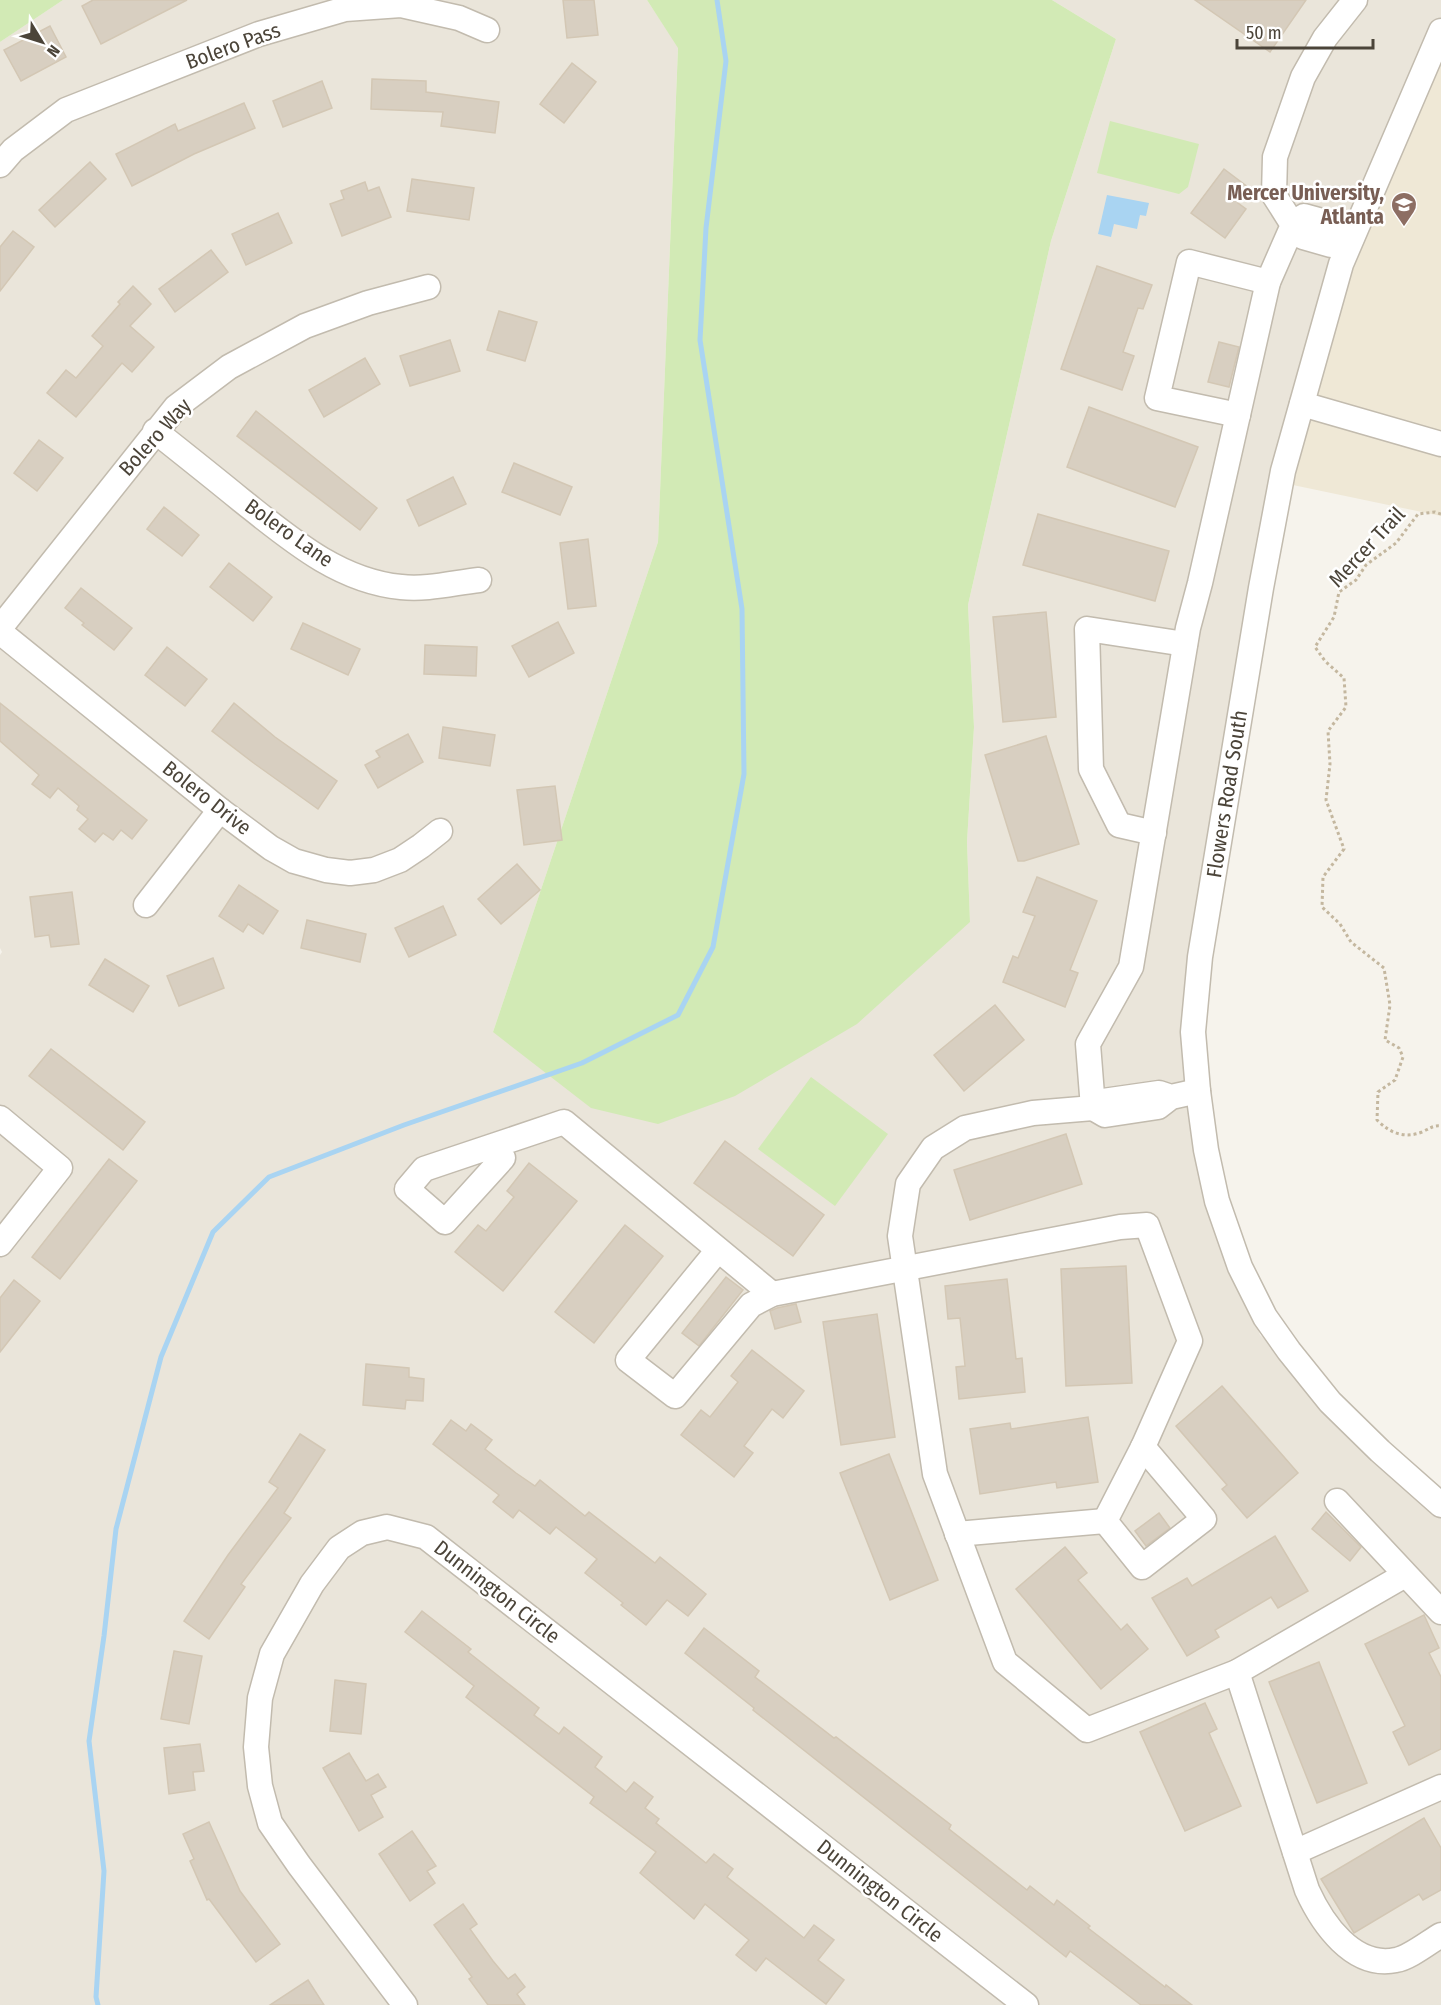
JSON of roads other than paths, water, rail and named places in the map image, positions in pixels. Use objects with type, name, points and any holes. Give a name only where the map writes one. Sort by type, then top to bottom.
[{"type":"street","points":[[1293,225],[1274,195],[1275,157],[1303,78],[1325,38],[1354,0]]},
{"type":"street","name":"Bolero Pass","points":[[0,165],[13,150],[66,110],[259,34],[345,9],[401,5],[459,18],[487,30]]},
{"type":"street","name":"Flowers Road South","points":[[1441,31],[1341,264],[1284,471],[1261,588],[1200,957],[1193,1032],[1206,1150],[1217,1201],[1240,1267],[1265,1317],[1330,1402],[1380,1452],[1441,1505]]},
{"type":"street","points":[[1092,1098],[1088,1044],[1131,967],[1185,644],[1268,282],[1293,225],[1304,216],[1337,225],[1352,237]]},
{"type":"street","points":[[1238,415],[1157,398],[1189,262],[1268,282]]},
{"type":"street","name":"Bolero Way","points":[[0,630],[176,407],[230,367],[304,326],[368,303],[428,287]]},
{"type":"street","points":[[1302,404],[1441,444]]},
{"type":"street","name":"Bolero Lane","points":[[155,431],[291,540],[325,563],[367,580],[402,588],[478,580]]},
{"type":"street","points":[[1154,833],[1119,825],[1091,769],[1087,629],[1185,644]]},
{"type":"street","name":"Bolero Drive","points":[[0,630],[220,810],[271,848],[294,861],[342,872],[374,870],[400,860],[440,831]]},
{"type":"street","points":[[146,905],[220,810]]},
{"type":"street","points":[[1198,1090],[1165,1095],[1149,1082],[1033,1113],[965,1128],[933,1148],[908,1184],[900,1236],[935,1474],[1005,1662],[1087,1730],[1237,1672],[1406,1575]]},
{"type":"street","points":[[0,1118],[60,1168],[0,1244]]},
{"type":"street","points":[[491,1147],[564,1122],[771,1294]]},
{"type":"street","points":[[718,1250],[628,1360],[675,1395],[751,1305],[771,1294],[1120,1227],[1147,1225],[1190,1341],[1143,1447],[1105,1521]]},
{"type":"street","points":[[1105,1521],[1142,1567],[1204,1519],[1143,1447]]},
{"type":"street","points":[[1337,1501],[1441,1612]]},
{"type":"street","points":[[957,1534],[1105,1521]]},
{"type":"street","name":"Dunnington Circle","points":[[405,2005],[298,1865],[270,1823],[260,1786],[256,1747],[260,1698],[272,1654],[312,1584],[339,1548],[362,1533],[387,1527],[426,1537],[1026,2005]]},
{"type":"street","points":[[1237,1672],[1307,1890],[1318,1913],[1339,1939],[1356,1953],[1378,1961],[1398,1960],[1441,1935]]},
{"type":"street","points":[[1295,1852],[1441,1787]]},
{"type":"water","points":[[1107,195],[1149,203],[1146,216],[1140,215],[1137,229],[1114,224],[1111,237],[1098,234]]},
{"type":"waterway","points":[[98,2005],[96,1997],[104,1871],[89,1741],[116,1529],[161,1357],[213,1232],[269,1177],[404,1125],[582,1063],[678,1015],[713,947],[744,774],[742,609],[700,340],[706,228],[726,61],[717,0]]},
{"type":"place","name":"Mercer University, Atlanta","points":[[1404,228]]}]
